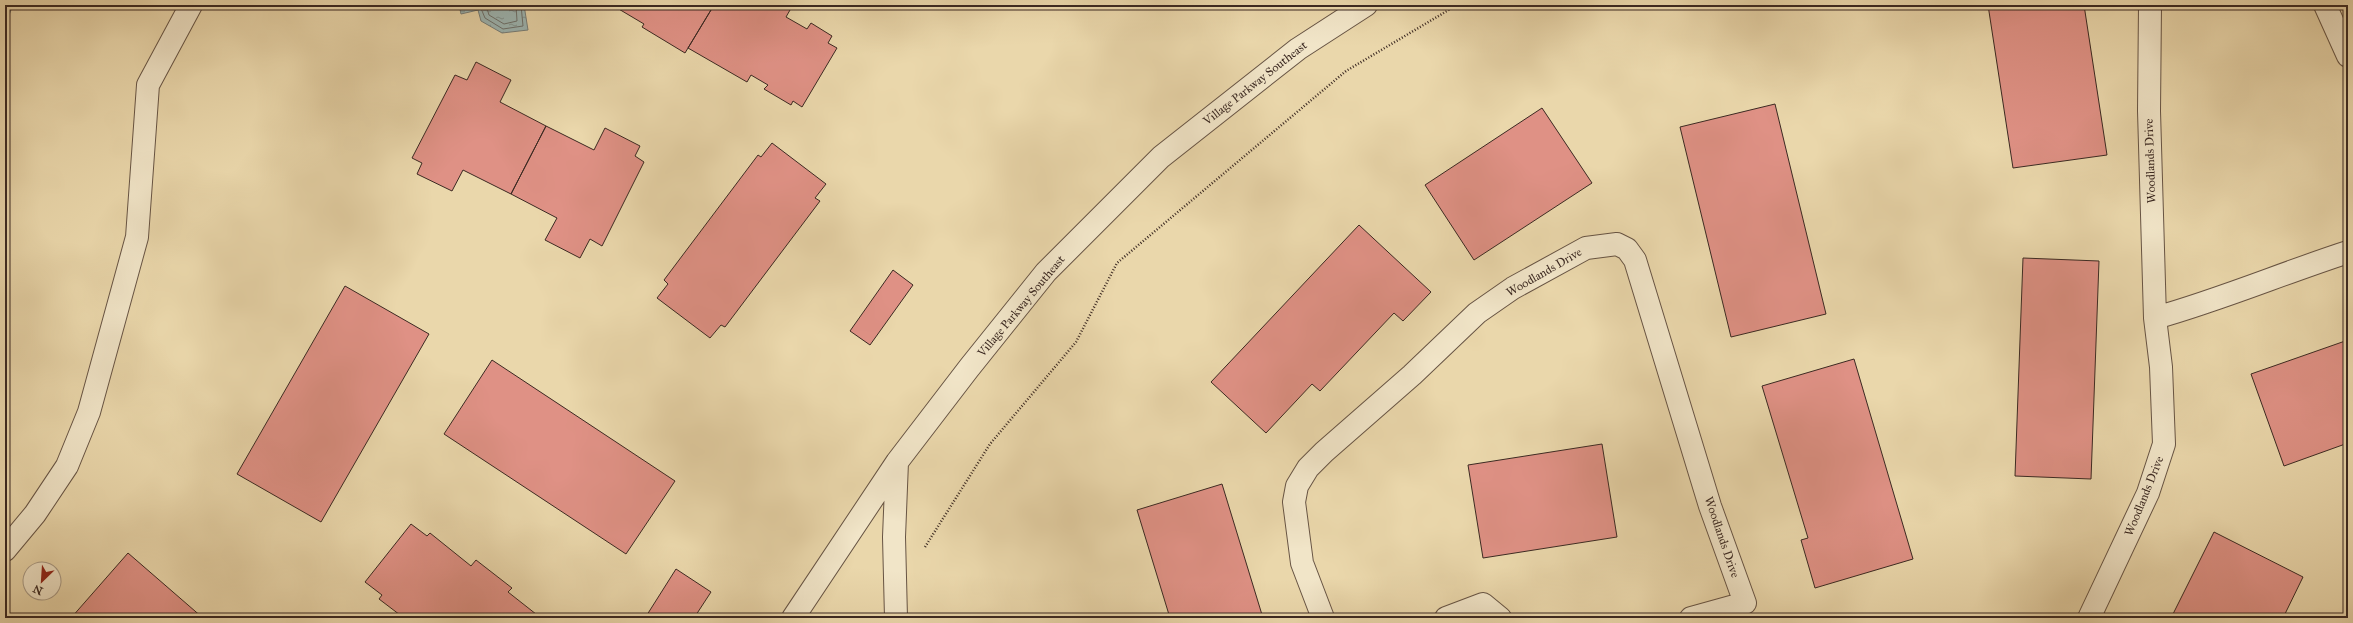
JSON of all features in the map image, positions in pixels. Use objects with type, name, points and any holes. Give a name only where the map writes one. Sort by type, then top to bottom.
[{"type":"street","points":[[5,550],[35,514],[67,466],[89,412],[137,237],[148,84],[191,5]]},
{"type":"street","name":"Village Parkway Southeast","points":[[793,618],[898,462],[969,368],[1046,272],[1161,157],[1298,49],[1366,5]]},
{"type":"street","name":"Woodlands Drive","points":[[2090,618],[2148,493],[2164,444],[2161,367],[2154,318],[2149,111],[2150,5]]},
{"type":"street","points":[[2325,5],[2348,56]]},
{"type":"street","name":"Woodlands Drive","points":[[1323,618],[1302,563],[1294,502],[1297,486],[1308,468],[1324,452],[1412,375],[1477,313],[1513,288],[1586,248],[1617,244],[1627,248],[1635,260],[1710,506],[1747,610],[1690,618]]},
{"type":"street","points":[[2154,318],[2204,304],[2300,268],[2348,252]]},
{"type":"street","points":[[896,618],[894,537],[898,462]]},
{"type":"street","points":[[1446,618],[1483,604],[1500,618]]},
{"type":"path","points":[[922,552],[990,444],[1076,342],[1117,263],[1346,71],[1457,5]]},
{"type":"water","points":[[459,5],[524,5],[528,30],[502,33],[481,21],[478,10],[461,14]]},
{"type":"building","points":[[612,5],[714,5],[685,53],[642,27],[644,24]]},
{"type":"building","points":[[714,5],[783,5],[790,10],[786,17],[807,29],[811,23],[832,36],[828,43],[837,48],[802,107],[793,101],[791,105],[764,89],[768,85],[751,75],[747,82],[688,48]]},
{"type":"building","points":[[1988,5],[2084,5],[2107,155],[2013,168]]},
{"type":"building","points":[[476,62],[511,80],[500,102],[546,126],[511,194],[463,170],[452,191],[417,174],[422,163],[412,158],[455,75],[467,80]]},
{"type":"building","points":[[1775,104],[1826,314],[1731,337],[1680,127]]},
{"type":"building","points":[[1542,108],[1592,183],[1474,260],[1425,185]]},
{"type":"building","points":[[546,126],[594,150],[605,128],[640,146],[635,156],[644,162],[602,246],[590,239],[580,258],[545,240],[557,218],[511,194]]},
{"type":"building","points":[[772,143],[826,184],[815,198],[820,201],[725,327],[721,325],[710,338],[657,298],[668,284],[664,280],[758,155],[761,157]]},
{"type":"building","points":[[1359,225],[1431,292],[1403,321],[1394,313],[1320,391],[1312,384],[1266,433],[1211,382]]},
{"type":"building","points":[[2023,258],[2099,261],[2091,479],[2015,476]]},
{"type":"building","points":[[893,270],[913,285],[870,345],[850,331]]},
{"type":"building","points":[[345,286],[429,334],[321,522],[237,474]]},
{"type":"building","points":[[2348,340],[2348,443],[2284,466],[2251,374]]},
{"type":"building","points":[[1854,359],[1913,559],[1815,588],[1801,540],[1808,538],[1762,386]]},
{"type":"building","points":[[492,360],[675,481],[626,554],[444,434]]},
{"type":"building","points":[[1602,444],[1617,537],[1483,558],[1468,465]]},
{"type":"building","points":[[1222,484],[1263,618],[1170,618],[1137,510]]},
{"type":"building","points":[[411,524],[427,536],[430,533],[471,566],[476,560],[512,588],[508,592],[541,618],[404,618],[379,599],[382,595],[365,582]]},
{"type":"building","points":[[2214,532],[2303,577],[2283,618],[2171,618]]},
{"type":"building","points":[[128,553],[203,618],[71,618]]},
{"type":"building","points":[[676,569],[711,592],[694,618],[645,618]]},
{"type":"waterway","points":[[5,13],[8,5]]}]
